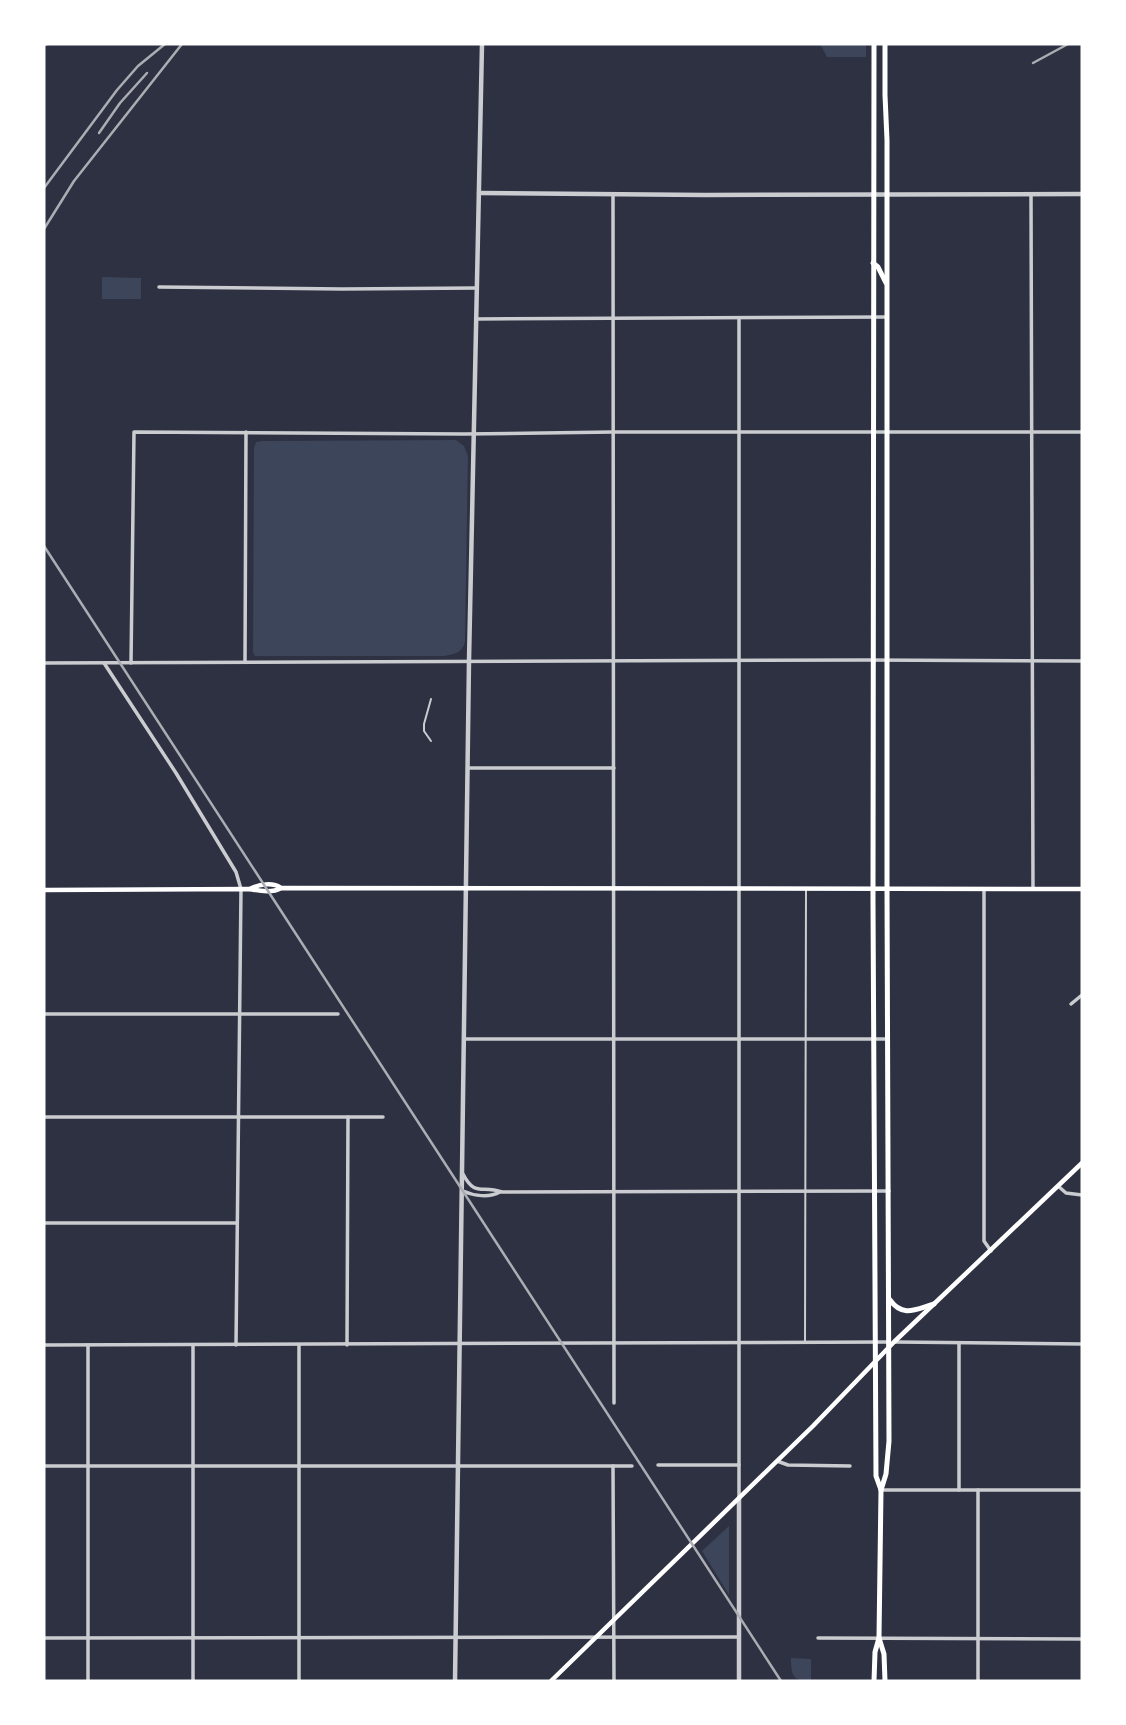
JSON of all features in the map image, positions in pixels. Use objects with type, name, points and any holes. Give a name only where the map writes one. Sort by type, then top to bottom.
[{"type":"main road","points":[[874,44],[877,194],[873,263],[873,432],[880,889],[888,1039],[891,1344],[890,1441],[881,1490],[879,1638],[884,1654],[886,1681]]},
{"type":"main road","points":[[881,1490],[876,1476],[873,1039],[887,660],[885,44]]},
{"type":"main road","points":[[873,263],[878,267],[887,286]]},
{"type":"main road","points":[[44,890],[250,889],[257,885],[276,884],[281,888],[1082,889]]},
{"type":"main road","points":[[551,1681],[777,1461],[891,1344],[1082,1163]]},
{"type":"main road","points":[[890,1300],[898,1309],[905,1311],[934,1304]]},
{"type":"main road","points":[[874,1681],[874,1652],[879,1638]]},
{"type":"street","points":[[454,1681],[469,661],[482,44]]},
{"type":"street","points":[[479,193],[1082,194]]},
{"type":"street","points":[[613,194],[614,1403]]},
{"type":"street","points":[[1031,195],[1033,889]]},
{"type":"street","points":[[159,287],[477,288]]},
{"type":"street","points":[[477,319],[887,317]]},
{"type":"street","points":[[739,318],[739,1681]]},
{"type":"street","points":[[131,663],[134,432],[1082,432]]},
{"type":"street","points":[[245,662],[246,432]]},
{"type":"street","points":[[44,663],[1082,661]]},
{"type":"street","points":[[104,663],[176,773],[236,872],[241,889],[236,1345]]},
{"type":"street","points":[[468,768],[614,768]]},
{"type":"street","points":[[984,889],[984,1241],[991,1251]]},
{"type":"street","points":[[1071,1004],[1082,995]]},
{"type":"street","points":[[44,1014],[338,1014]]},
{"type":"street","points":[[464,1039],[888,1039]]},
{"type":"street","points":[[44,1117],[383,1117]]},
{"type":"street","points":[[347,1345],[348,1117]]},
{"type":"street","points":[[463,1174],[473,1188],[502,1192],[889,1191]]},
{"type":"street","points":[[1058,1186],[1066,1193],[1082,1195]]},
{"type":"street","points":[[463,1191],[470,1195],[495,1195],[502,1192]]},
{"type":"street","points":[[44,1223],[236,1223]]},
{"type":"street","points":[[959,1343],[959,1490]]},
{"type":"street","points":[[44,1345],[1082,1344]]},
{"type":"street","points":[[88,1345],[88,1681]]},
{"type":"street","points":[[193,1345],[193,1681]]},
{"type":"street","points":[[299,1345],[299,1681]]},
{"type":"street","points":[[777,1461],[788,1465],[850,1466]]},
{"type":"street","points":[[44,1465],[632,1466]]},
{"type":"street","points":[[657,1465],[739,1465]]},
{"type":"street","points":[[613,1466],[614,1681]]},
{"type":"street","points":[[881,1490],[1082,1490]]},
{"type":"street","points":[[978,1490],[978,1681]]},
{"type":"street","points":[[44,1638],[739,1637]]},
{"type":"street","points":[[818,1638],[1082,1639]]},
{"type":"lane","points":[[431,699],[424,724],[424,731],[431,741]]},
{"type":"lane","points":[[805,1343],[806,888]]},
{"type":"shaded area","points":[[820,44],[866,44],[866,57],[827,57]]},
{"type":"shaded area","points":[[102,277],[141,278],[141,299],[102,299]]},
{"type":"shaded area","points":[[456,440],[464,446],[468,456],[465,642],[462,649],[455,654],[444,656],[255,656],[256,442]]},
{"type":"shaded area","points":[[729,1526],[729,1595],[702,1551]]},
{"type":"shaded area","points":[[791,1658],[811,1659],[811,1681],[800,1680],[794,1676]]},
{"type":"railway","points":[[44,188],[117,90],[138,66],[165,44]]},
{"type":"railway","points":[[44,229],[74,181],[182,44]]},
{"type":"railway","points":[[1033,63],[1068,44]]},
{"type":"railway","points":[[99,133],[120,103],[147,73]]},
{"type":"railway","points":[[44,546],[781,1681]]}]
